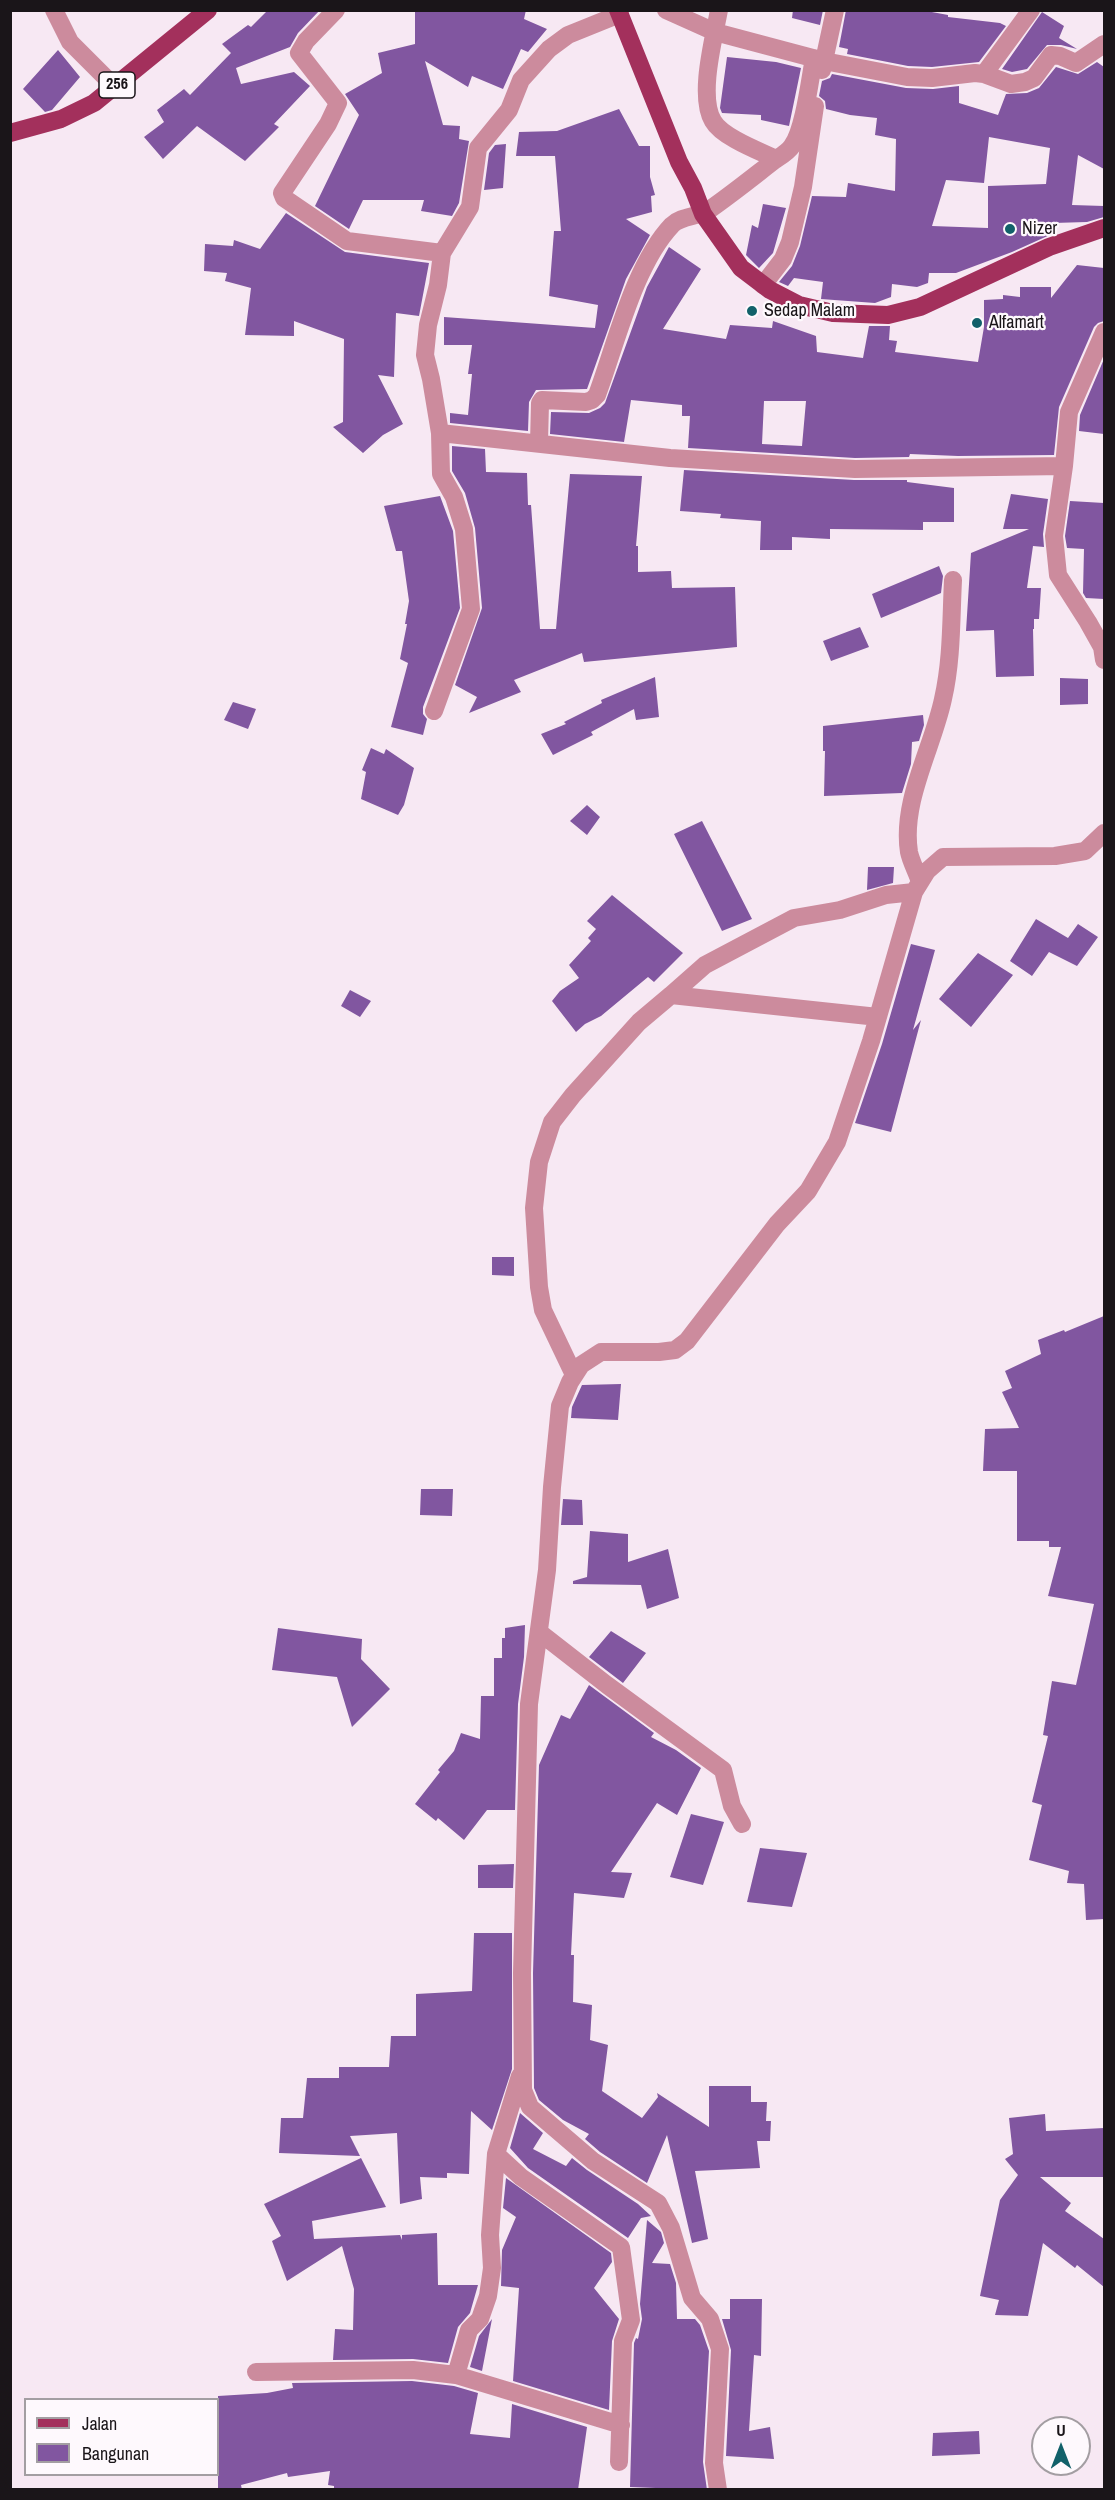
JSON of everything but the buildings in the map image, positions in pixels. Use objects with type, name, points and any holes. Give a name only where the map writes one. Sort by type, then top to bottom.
[{"type":"main road","name":"256","points":[[10,133],[61,118],[94,103],[208,10]]},
{"type":"main road","points":[[619,12],[679,162],[703,214],[741,268],[763,285],[799,305],[833,313],[888,315],[920,307],[1049,247],[1104,228]]},
{"type":"street","points":[[54,10],[70,42],[115,87]]},
{"type":"street","points":[[336,10],[300,47],[299,53],[338,103],[328,124],[282,193],[284,198],[347,241],[442,253]]},
{"type":"street","points":[[666,10],[715,32],[819,59],[907,77],[932,78],[984,74],[1011,84],[1025,82],[1035,78],[1051,55],[1076,63],[1104,44]]},
{"type":"street","points":[[719,10],[709,67],[707,105],[713,122],[731,136],[776,159]]},
{"type":"street","points":[[538,443],[540,403],[545,399],[592,400],[597,395],[620,325],[635,289],[655,250],[675,223],[703,214],[744,186],[793,145],[835,10]]},
{"type":"street","points":[[984,74],[1031,10]]},
{"type":"street","points":[[434,711],[471,609],[464,529],[454,497],[441,474],[440,433],[425,355],[428,326],[438,285],[442,253],[470,207],[478,148],[509,110],[521,80],[549,49],[568,35],[619,12]]},
{"type":"street","points":[[763,285],[783,259],[790,242],[803,187],[819,59]]},
{"type":"street","points":[[1104,332],[1069,412],[1064,466],[1053,537],[1058,574],[1102,647],[1104,660]]},
{"type":"street","points":[[440,433],[670,458],[855,469],[1064,466]]},
{"type":"street","points":[[917,887],[909,852],[910,818],[921,770],[943,700],[950,646],[953,580]]},
{"type":"street","points":[[718,2490],[714,2463],[720,2349],[710,2319],[692,2298],[671,2228],[658,2203],[593,2161],[530,2107],[523,2090],[522,1973],[529,1704],[548,1570],[552,1487],[560,1406],[581,1365],[601,1352],[675,1350],[687,1341],[777,1224],[808,1191],[837,1142],[917,887],[927,871],[943,857],[1055,856],[1085,851],[1104,833]]},
{"type":"street","points":[[574,1375],[543,1310],[538,1287],[534,1208],[539,1162],[552,1122],[633,1028],[705,965],[794,918],[840,910],[917,887]]},
{"type":"street","points":[[671,994],[878,1017]]},
{"type":"street","points":[[539,1632],[723,1770],[732,1806],[742,1824]]},
{"type":"street","points":[[456,2375],[469,2330],[480,2319],[488,2296],[492,2268],[490,2235],[496,2154],[523,2066]]},
{"type":"street","points":[[496,2154],[521,2178],[621,2247],[631,2320],[623,2341],[619,2462]]},
{"type":"street","points":[[256,2372],[414,2370],[456,2375],[621,2424]]},
{"type":"place","name":"Nizer","points":[[1010,229]]},
{"type":"place","name":"Sedap Malam","points":[[752,311]]},
{"type":"place","name":"Alfamart","points":[[977,323]]}]
